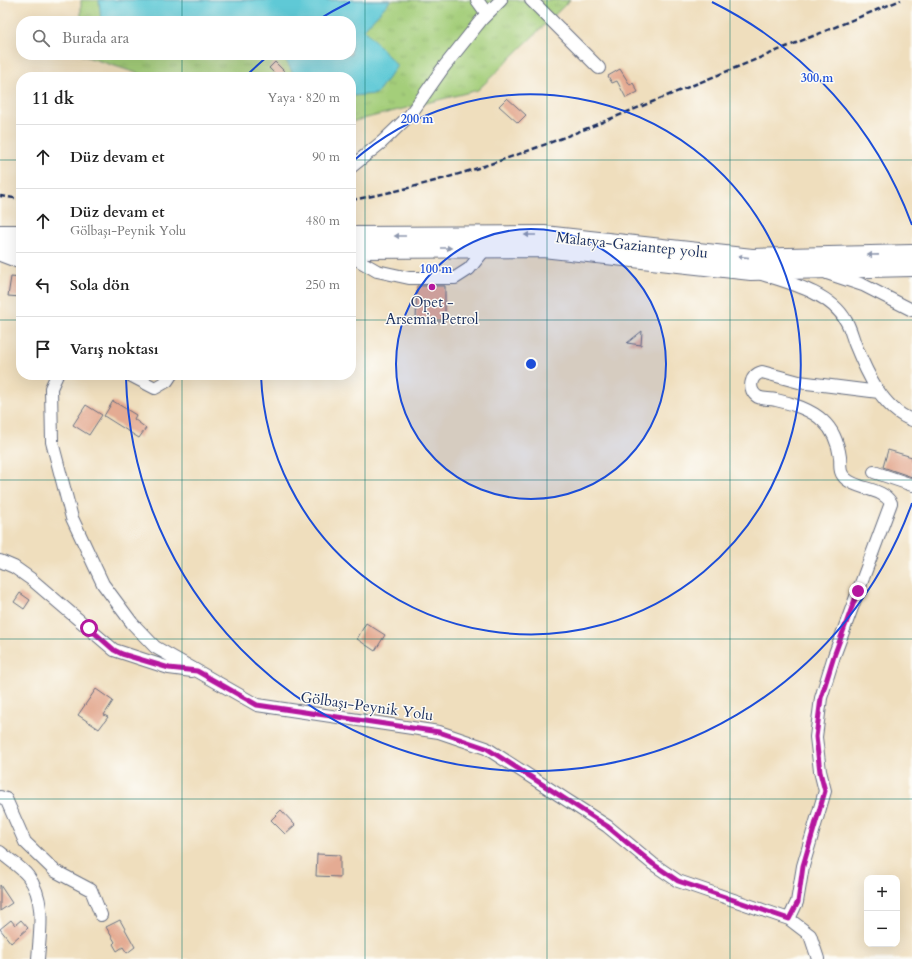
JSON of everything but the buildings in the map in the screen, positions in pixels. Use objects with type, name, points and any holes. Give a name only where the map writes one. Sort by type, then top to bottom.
[{"type":"highway","points":[[0,234],[16,234]]},
{"type":"highway","name":"Malatya-Gaziantep yolu","points":[[356,236],[544,235],[752,258],[912,254]]},
{"type":"highway","points":[[0,247],[16,247]]},
{"type":"highway","name":"Malatya-Gaziantep yolu","points":[[356,249],[543,248],[751,271],[912,267]]},
{"type":"street","points":[[477,0],[487,14]]},
{"type":"street","points":[[356,163],[382,142],[410,115],[443,68],[487,14],[501,0]]},
{"type":"street","points":[[531,0],[599,68]]},
{"type":"street","points":[[356,259],[377,271],[409,278],[455,278],[469,269],[486,248]]},
{"type":"street","points":[[0,255],[16,261]]},
{"type":"street","points":[[816,270],[864,285],[912,310]]},
{"type":"street","points":[[751,271],[808,289],[835,307],[846,320],[859,354],[879,392],[891,406],[912,420]]},
{"type":"street","points":[[789,919],[798,902],[803,866],[825,791],[820,772],[816,737],[821,698],[834,656],[891,503],[881,494],[846,479],[840,470],[840,456],[834,434],[823,421],[788,402],[774,399],[765,400],[758,396],[751,388],[751,380],[758,373],[762,372],[799,382],[879,392]]},
{"type":"street","name":"Gölbaşı-Peynik Yolu","points":[[55,380],[51,388],[52,442],[72,518],[102,584],[132,623],[154,647],[257,705],[439,732],[486,748],[607,826],[653,864],[678,881],[789,919],[810,936],[818,959]]},
{"type":"street","points":[[139,380],[154,388],[168,380]]},
{"type":"street","points":[[874,472],[912,485]]},
{"type":"street","points":[[0,561],[14,567],[31,579],[114,650],[169,668],[197,671]]},
{"type":"street","points":[[0,797],[6,799],[25,842],[55,871],[91,890],[101,915]]},
{"type":"street","points":[[0,852],[27,874],[38,892],[40,913],[38,959]]},
{"type":"green space","points":[[81,0],[570,0],[478,90],[356,121],[356,72],[134,72],[96,60],[356,60],[356,16],[81,16]]},
{"type":"water","points":[[99,0],[391,0],[364,29],[397,66],[376,94],[356,96],[356,72],[292,72],[286,60],[356,60],[356,16],[101,16]]},
{"type":"railway","points":[[356,199],[429,183],[467,172],[541,146],[901,0]]},
{"type":"railway","points":[[0,196],[16,198]]},
{"type":"place","name":"Opet - Arsemia Petrol","points":[[432,287]]},
{"type":"route","points":[[89,628],[114,650],[122,654],[169,668],[197,671],[257,705],[307,714],[439,732],[486,748],[607,826],[653,864],[678,881],[789,919],[798,902],[803,866],[825,791],[820,772],[816,737],[821,698],[834,656],[858,591]]}]
